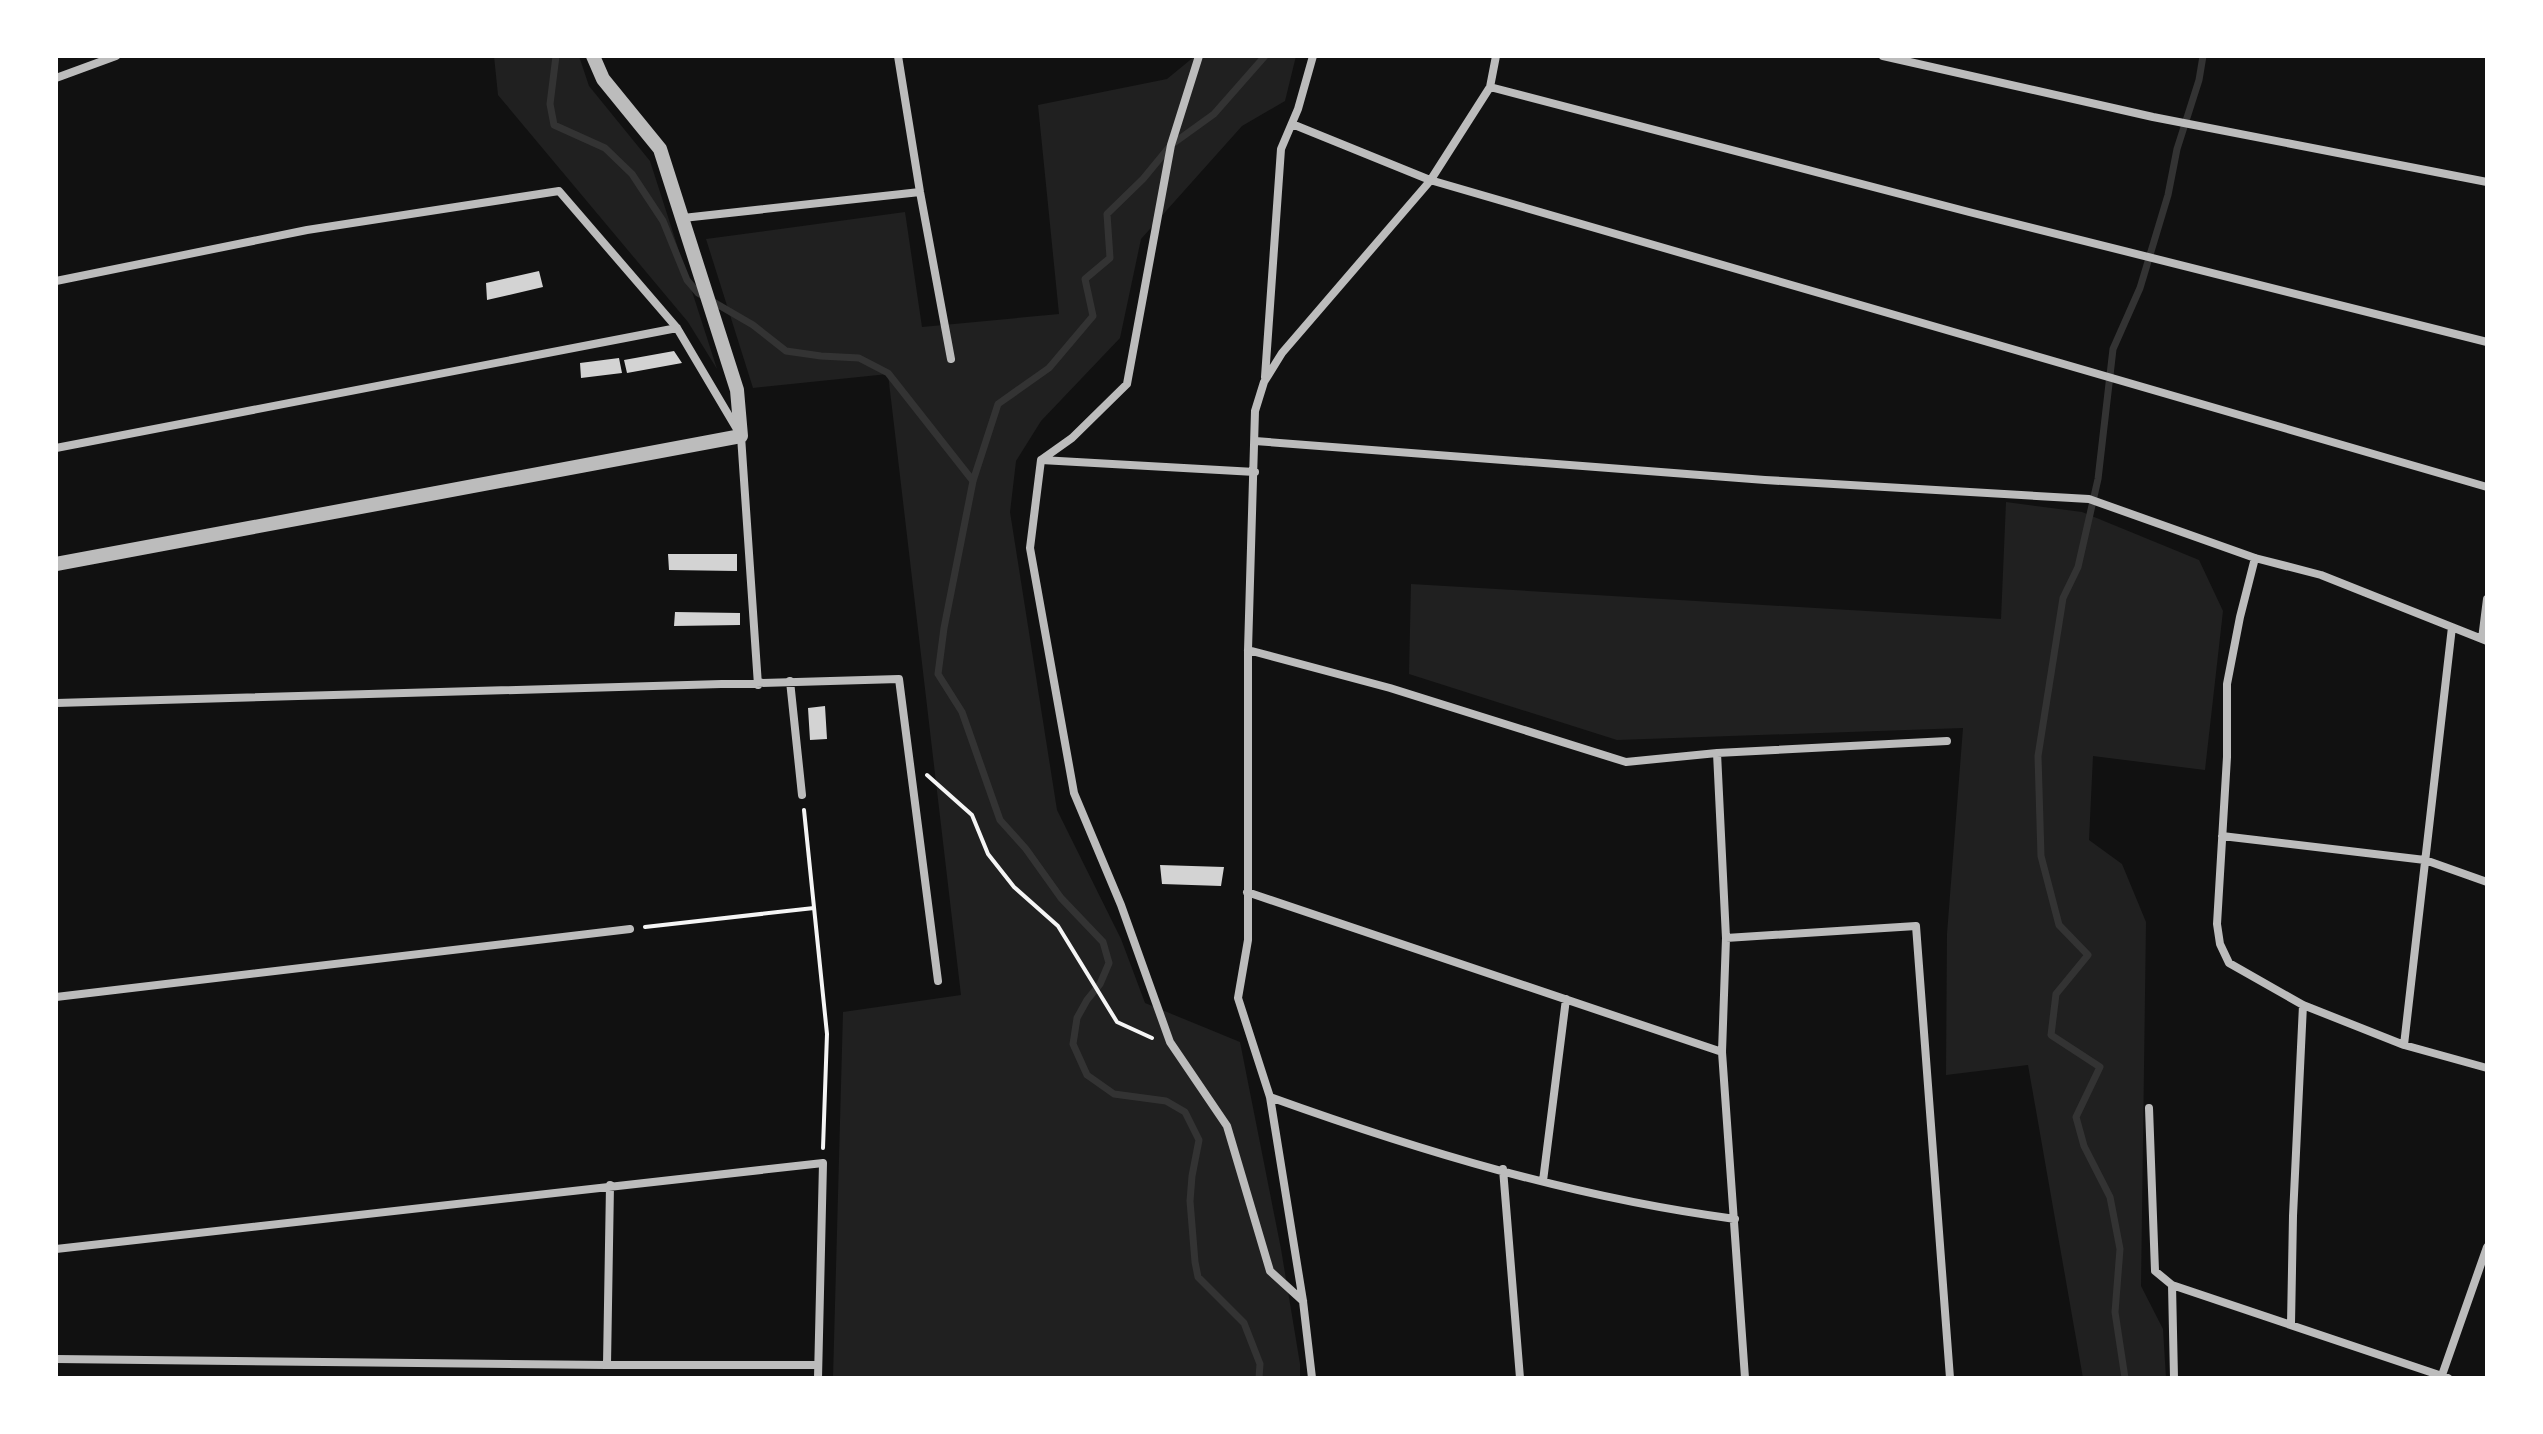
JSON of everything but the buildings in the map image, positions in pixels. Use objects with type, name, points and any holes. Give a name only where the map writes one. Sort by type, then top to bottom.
[{"type":"street","points":[[56,78],[116,56]]},
{"type":"street","points":[[593,56],[603,79],[660,149],[737,390],[758,685]]},
{"type":"street","points":[[898,56],[951,359]]},
{"type":"street","points":[[1199,56],[1171,145],[1127,384],[1072,438],[1041,460],[1030,548],[1074,793],[1121,905],[1170,1042],[1227,1126],[1270,1271],[1303,1301]]},
{"type":"street","points":[[1312,1378],[1303,1301],[1270,1097],[1238,998],[1248,940],[1248,650],[1255,411],[1264,382],[1281,149],[1313,56]]},
{"type":"street","points":[[1264,382],[1282,353],[1430,180],[1490,87],[1496,56]]},
{"type":"street","points":[[1883,56],[2153,117],[2487,182]]},
{"type":"street","points":[[1490,87],[1969,212],[2487,342]]},
{"type":"street","points":[[1292,124],[1430,180],[2487,487]]},
{"type":"street","points":[[56,281],[307,230],[559,191],[677,328],[741,436]]},
{"type":"street","points":[[683,218],[920,192]]},
{"type":"street","points":[[56,448],[677,328]]},
{"type":"street","points":[[56,564],[741,436]]},
{"type":"street","points":[[1255,441],[1765,480],[2089,499],[2255,558],[2321,575],[2484,640],[2487,599]]},
{"type":"street","points":[[1041,460],[1255,472]]},
{"type":"street","points":[[2255,558],[2227,684],[2227,757],[2217,924],[2220,944],[2229,963],[2303,1005],[2404,1045],[2487,1068]]},
{"type":"street","points":[[2404,1045],[2452,627]]},
{"type":"street","points":[[1248,650],[1390,688],[1626,762],[1717,753],[1947,741]]},
{"type":"street","points":[[56,703],[899,679],[938,981]]},
{"type":"street","points":[[790,681],[802,795]]},
{"type":"street","points":[[1717,753],[1726,938],[1722,1052],[1745,1378]]},
{"type":"street","points":[[2222,836],[2425,860],[2487,882]]},
{"type":"street","points":[[1247,892],[1722,1052]]},
{"type":"street","points":[[1726,938],[1916,926],[1950,1378]]},
{"type":"street","points":[[56,997],[630,929]]},
{"type":"street","points":[[1543,1181],[1566,999]]},
{"type":"street","points":[[2291,1324],[2303,1005]]},
{"type":"street","points":[[1270,1097],[1382,1138],[1543,1181],[1666,1210],[1735,1219]]},
{"type":"street","points":[[2149,1108],[2155,1271],[2172,1285],[2443,1377],[2487,1247]]},
{"type":"street","points":[[56,1249],[823,1163],[818,1378]]},
{"type":"street","points":[[1503,1169],[1520,1378]]},
{"type":"street","points":[[607,1365],[610,1185]]},
{"type":"street","points":[[2172,1285],[2174,1378]]},
{"type":"street","points":[[56,1359],[818,1365]]},
{"type":"path","points":[[910,760],[972,815],[988,854],[1014,887],[1058,926],[1117,1022],[1146,1037],[1170,1042]]},
{"type":"path","points":[[802,795],[827,1034],[823,1163]]},
{"type":"path","points":[[630,929],[814,908]]},
{"type":"shaded area","points":[[494,56],[579,56],[589,86],[650,161],[717,369],[688,322],[498,95]]},
{"type":"shaded area","points":[[1195,56],[1296,56],[1285,101],[1242,126],[1141,239],[1120,338],[1041,421],[1016,461],[1010,512],[1057,810],[1121,939],[1145,1003],[1240,1042],[1281,1249],[1300,1378],[833,1378],[843,1012],[961,995],[888,374],[753,388],[706,239],[905,212],[922,327],[1059,314],[1038,105],[1167,79]]},
{"type":"shaded area","points":[[2006,502],[2082,512],[2199,560],[2223,611],[2205,770],[2093,756],[2089,840],[2122,864],[2146,922],[2141,1286],[2163,1329],[2166,1378],[2083,1378],[2028,1065],[1946,1075],[1947,934],[1963,728],[1617,740],[1409,674],[1411,584],[2001,619]]},
{"type":"waterway","points":[[556,56],[550,104],[554,125],[605,148],[632,174],[663,221],[687,280],[698,293],[753,325],[786,351],[859,358],[888,373],[973,481]]},
{"type":"waterway","points":[[1259,1378],[1260,1364],[1244,1323],[1198,1277],[1190,1201],[1199,1140],[1185,1112],[1166,1101],[1114,1094],[1087,1075],[1073,1044],[1077,1018],[1100,984],[1109,963],[1103,942],[1061,898],[1026,849],[1000,820],[962,712],[938,674],[973,481],[998,404],[1049,368],[1093,316],[1085,279],[1110,258],[1107,214],[1143,179],[1171,145],[1214,114],[1265,56]]},
{"type":"waterway","points":[[2125,1378],[2115,1312],[2120,1249],[2110,1197],[2084,1146],[2076,1117],[2100,1067],[2051,1035],[2056,994],[2088,955],[2059,925],[2041,856],[2038,756],[2063,598],[2078,567],[2098,479],[2113,349],[2140,288],[2168,195],[2177,149],[2199,80],[2203,56]]}]
